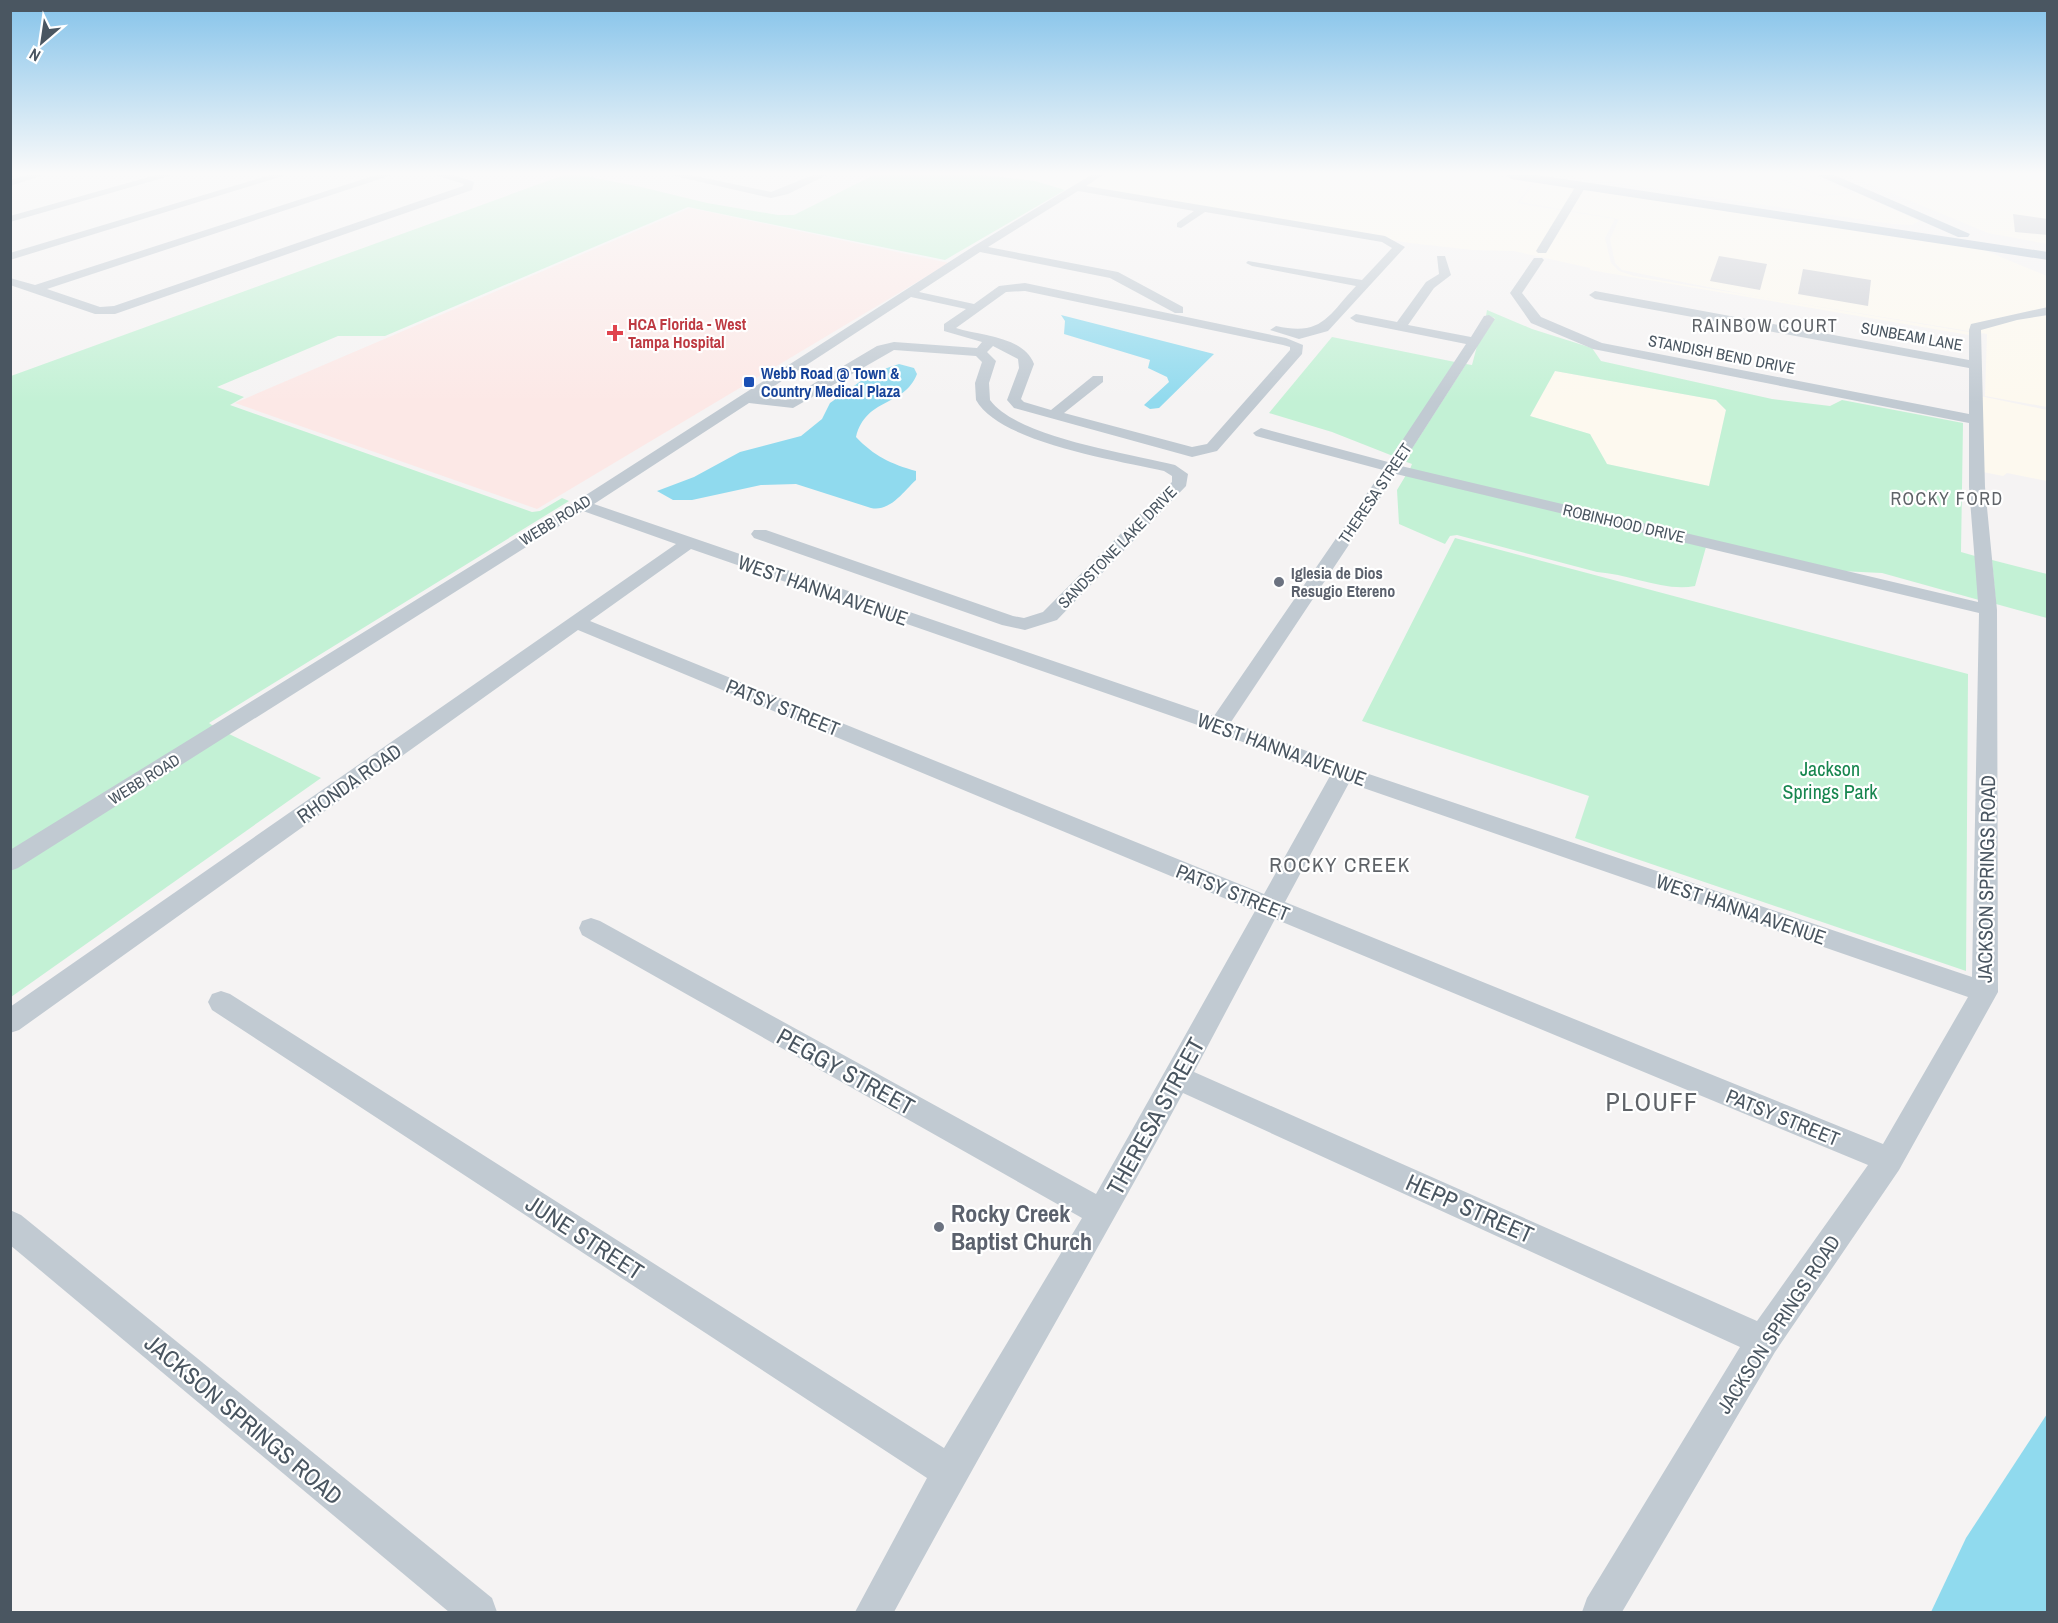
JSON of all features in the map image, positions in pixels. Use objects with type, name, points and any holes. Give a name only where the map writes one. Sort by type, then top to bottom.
[{"type":"main road","points":[[2007,251],[2043,266]]},
{"type":"main road","points":[[2015,251],[2048,256]]},
{"type":"main road","points":[[2020,252],[2043,266]]},
{"type":"street","points":[[36,289],[153,251]]},
{"type":"street","points":[[10,281],[99,311],[115,310],[288,251]]},
{"type":"street","name":"WEBB ROAD","points":[[10,862],[580,504],[974,251]]},
{"type":"street","points":[[990,251],[1114,275],[1173,309],[1299,334],[1323,328],[1396,251]]},
{"type":"street","name":"STANDISH BEND DRIVE","points":[[1543,251],[1516,293],[1536,320],[1598,346],[1977,420]]},
{"type":"street","points":[[1400,327],[1430,285],[1444,275],[1441,258]]},
{"type":"street","points":[[1252,262],[1365,284]]},
{"type":"street","points":[[751,394],[788,405],[882,349],[909,346],[985,347],[1010,346],[1024,354],[1027,361],[1014,400],[1019,405],[1192,452],[1212,448],[1297,351],[1296,345],[1025,287],[1003,289],[949,327],[950,332],[985,347]]},
{"type":"street","points":[[915,289],[982,304]]},
{"type":"street","name":"SUNBEAM LANE","points":[[1595,295],[1976,365]]},
{"type":"street","name":"JACKSON SPRINGS ROAD","points":[[1601,1612],[1763,1340],[1889,1161],[1985,992],[1988,610],[1977,487],[1976,327],[2016,315],[2048,311]]},
{"type":"street","points":[[1356,318],[1474,342]]},
{"type":"street","name":"THERESA STREET","points":[[1219,725],[1489,319]]},
{"type":"street","name":"SANDSTONE LAKE DRIVE","points":[[760,534],[1009,621],[1025,624],[1050,616],[1180,483],[1180,474],[1169,468],[1027,431],[1002,418],[985,404],[981,388],[989,361],[985,347]]},
{"type":"street","points":[[1053,415],[1098,379]]},
{"type":"street","name":"ROBINHOOD DRIVE","points":[[1261,433],[1392,468],[1988,610]]},
{"type":"street","name":"WEST HANNA AVENUE","points":[[580,504],[1219,725],[1343,772],[1985,992]]},
{"type":"street","name":"RHONDA ROAD","points":[[10,1022],[688,543]]},
{"type":"street","name":"PATSY STREET","points":[[577,622],[1889,1161]]},
{"type":"street","name":"THERESA STREET","points":[[874,1612],[950,1472],[1102,1213],[1343,772]]},
{"type":"street","name":"PEGGY STREET","points":[[591,928],[1102,1213]]},
{"type":"street","name":"JUNE STREET","points":[[221,1002],[950,1472]]},
{"type":"street","name":"HEPP STREET","points":[[1177,1077],[1763,1340]]},
{"type":"street","name":"JACKSON SPRINGS ROAD","points":[[10,1225],[478,1612]]},
{"type":"shaded area","name":"HCA Florida - West Tampa Hospital","points":[[590,251],[891,251],[949,263],[537,509],[235,403]]},
{"type":"shaded area","points":[[1503,251],[1608,251],[1611,263],[1619,271],[1634,276],[1969,332],[1969,335],[1590,270],[1590,268],[1514,251]]},
{"type":"shaded area","points":[[1612,251],[1986,251],[2047,276],[2047,407],[1985,396],[1987,334],[1753,296],[1622,270],[1615,263]]},
{"type":"shaded area","points":[[1555,371],[1716,400],[1726,410],[1709,486],[1607,464],[1590,434],[1530,416]]},
{"type":"shaded area","points":[[1980,396],[2047,410],[2047,481],[2007,473],[2003,476],[1983,472]]},
{"type":"green space","points":[[356,251],[585,251],[385,336],[338,336],[217,387],[244,397],[230,405],[532,512],[540,511],[562,498],[569,501],[209,723],[216,728],[11,856],[11,376]]},
{"type":"green space","points":[[900,251],[961,251],[945,260]]},
{"type":"green space","points":[[1487,310],[1532,329],[1592,348],[1601,361],[1772,399],[1830,406],[1842,400],[1963,423],[1961,552],[1975,556],[1979,600],[1882,573],[1840,571],[1410,469],[1412,464],[1404,461],[1466,364],[1472,365],[1477,346],[1495,318],[1486,316]],"holes":[[[1555,371],[1716,400],[1726,410],[1709,486],[1607,464],[1590,434],[1530,416]]]},
{"type":"green space","points":[[1332,337],[1455,362],[1393,456],[1332,432],[1269,413]]},
{"type":"green space","points":[[1406,475],[1706,547],[1695,586],[1671,587],[1597,572],[1457,535],[1450,536],[1445,544],[1399,524],[1397,490]]},
{"type":"green space","name":"Jackson Springs Park","points":[[1455,538],[1968,674],[1966,971],[1575,838],[1589,796],[1362,721]]},
{"type":"green space","points":[[1992,560],[2047,574],[2047,618],[1996,604]]},
{"type":"green space","points":[[227,733],[321,778],[11,997],[11,869]]},
{"type":"water","points":[[1061,315],[1214,354],[1159,408],[1150,409],[1144,405],[1169,382],[1167,377],[1148,368],[1150,360],[1064,334],[1065,321]]},
{"type":"water","points":[[899,364],[914,368],[917,374],[911,385],[868,415],[861,424],[856,437],[883,458],[916,471],[916,480],[890,504],[871,508],[796,484],[761,485],[692,500],[673,500],[657,491],[694,477],[740,452],[801,436],[822,419],[830,403],[872,373]]},
{"type":"water","points":[[2047,1414],[2047,1612],[1931,1612],[1966,1538]]},
{"type":"building","points":[[1719,256],[1767,264],[1760,290],[1710,281]]},
{"type":"building","points":[[1803,269],[1871,280],[1868,306],[1798,294]]},
{"type":"place","name":"HCA Florida - West Tampa Hospital","points":[[615,333]]},
{"type":"place","name":"Webb Road @ Town & Country Medical Plaza","points":[[749,382]]},
{"type":"place","name":"Iglesia de Dios Resugio Etereno","points":[[1279,582]]},
{"type":"place","name":"Rocky Creek Baptist Church","points":[[939,1227]]},
{"type":"district","name":"RAINBOW COURT","points":[[1765,325]]},
{"type":"district","name":"ROCKY FORD","points":[[1947,498]]},
{"type":"district","name":"ROCKY CREEK","points":[[1340,864]]},
{"type":"district","name":"PLOUFF","points":[[1652,1101]]}]
